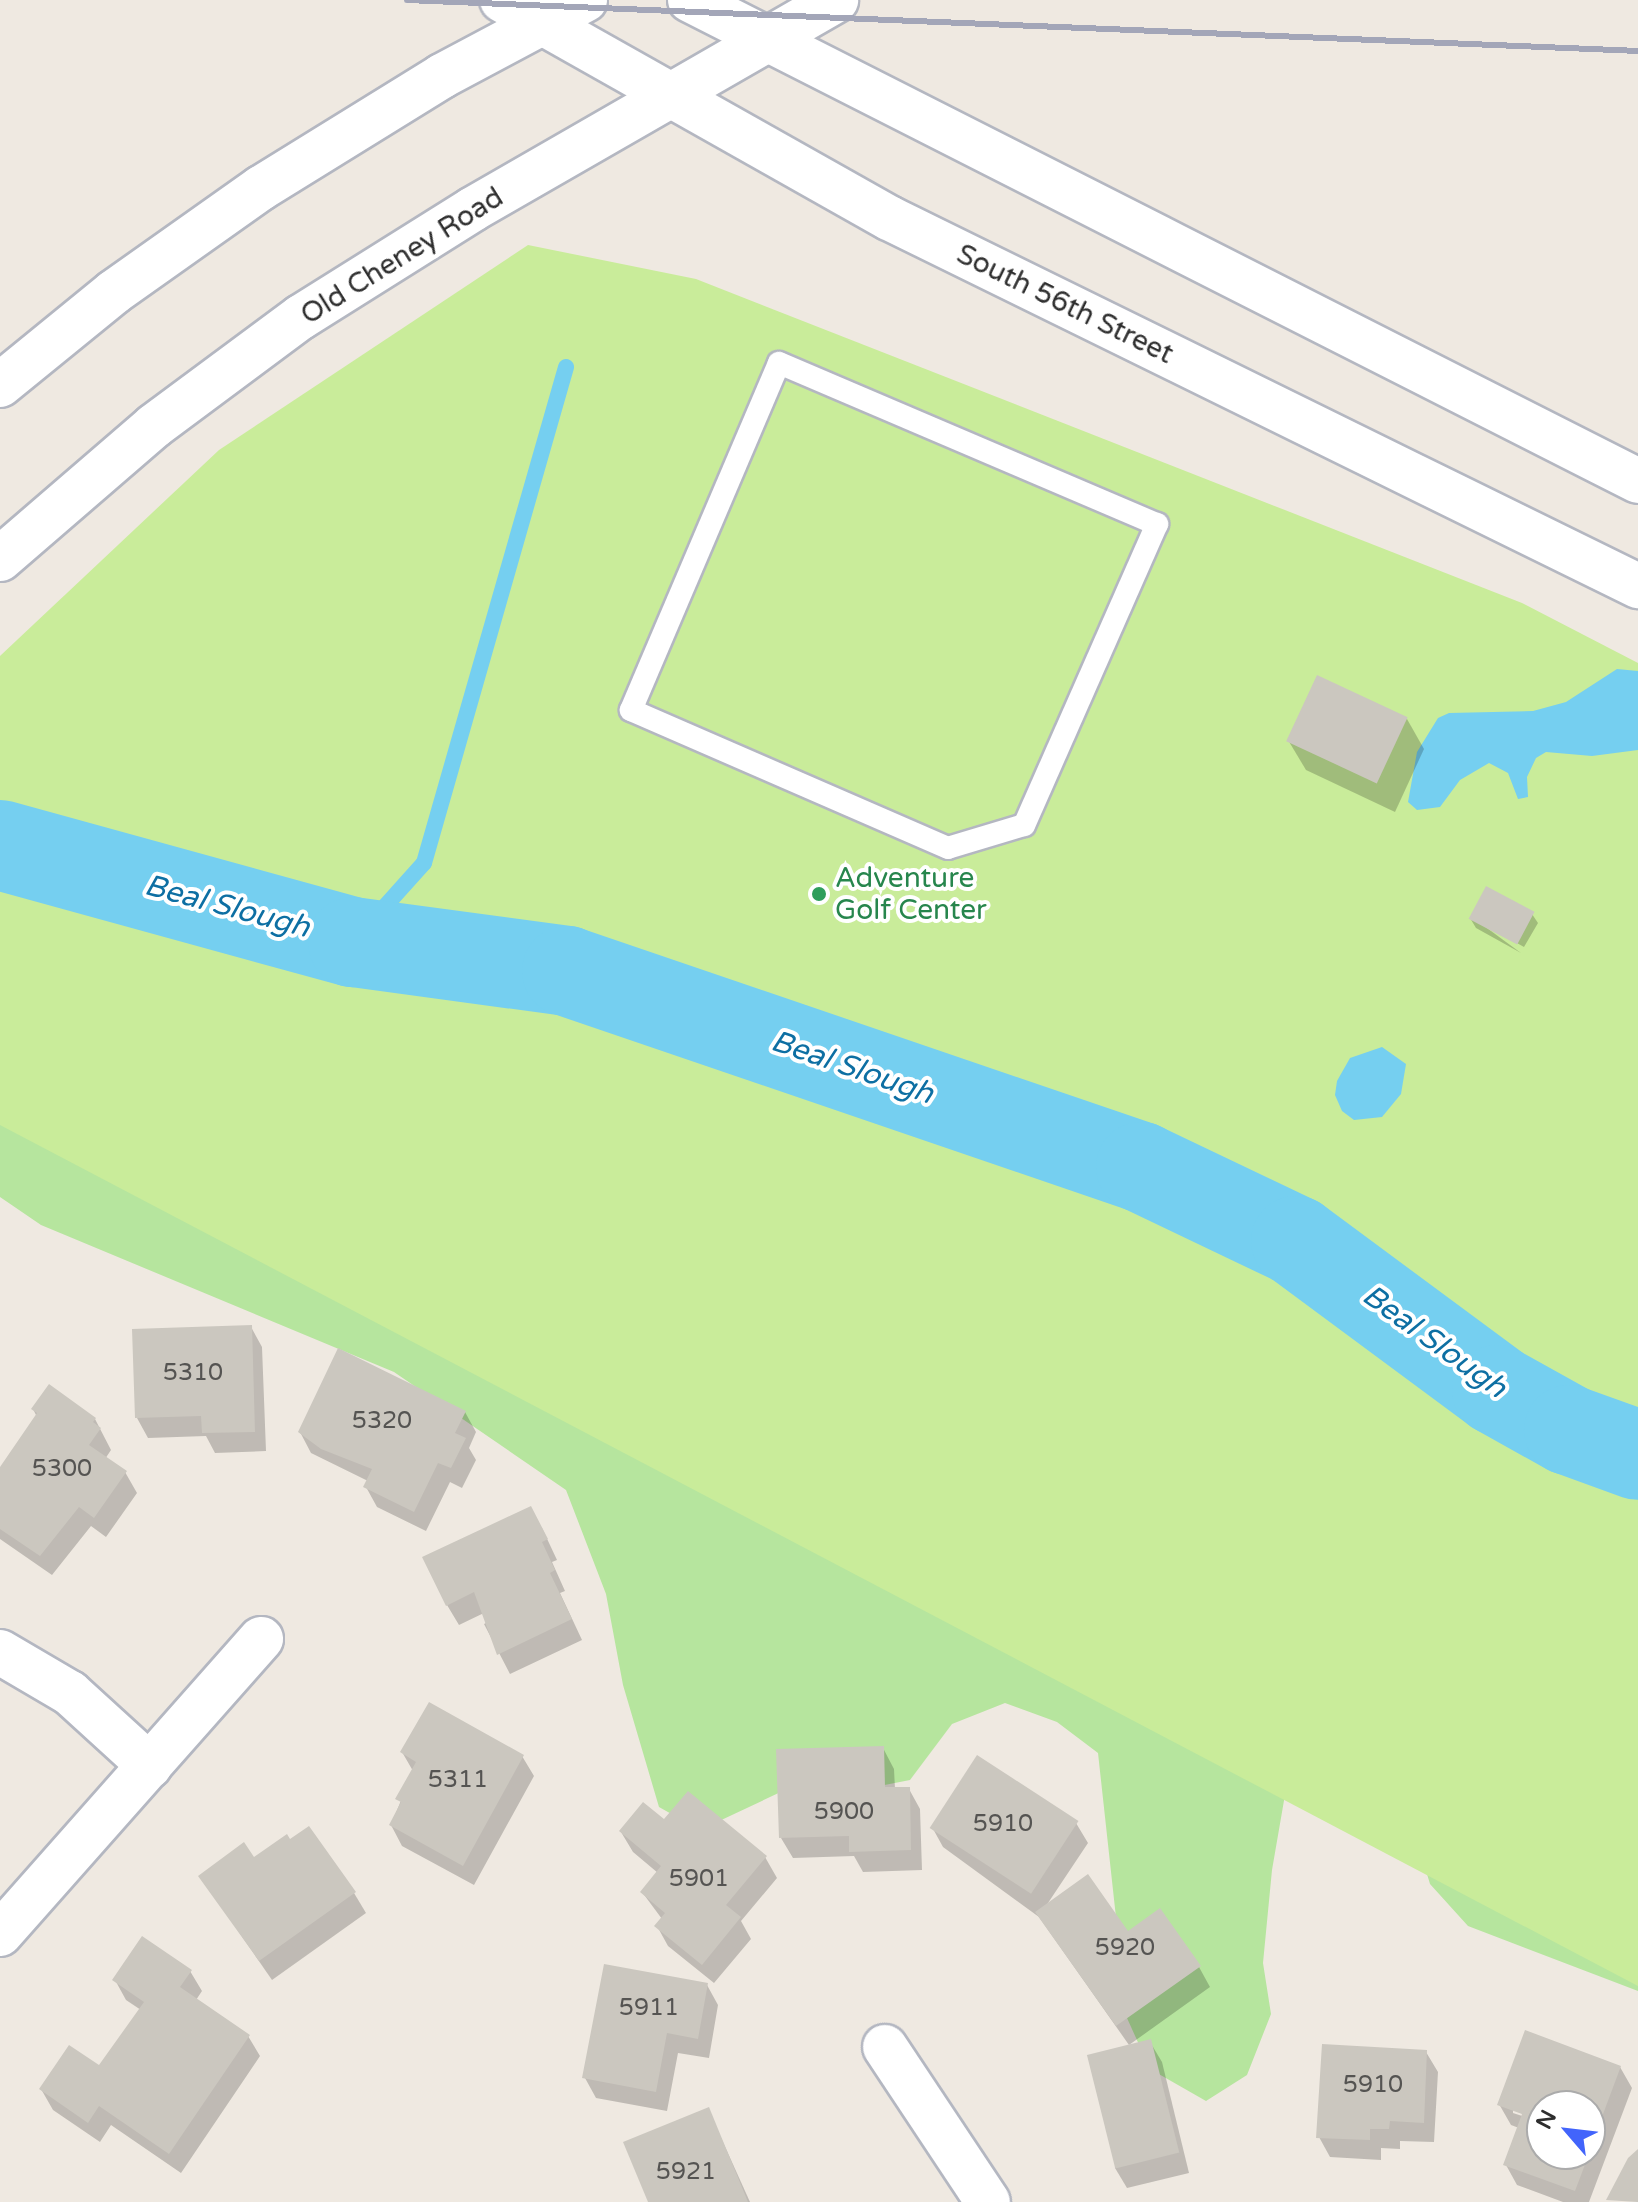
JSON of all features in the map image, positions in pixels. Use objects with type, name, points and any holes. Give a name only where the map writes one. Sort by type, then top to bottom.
[{"type":"main road","name":"South 56th Street","points":[[502,0],[889,218],[1638,586]]},
{"type":"main road","points":[[0,385],[114,292],[261,188],[442,76],[585,0]]},
{"type":"main road","points":[[690,0],[1638,481]]},
{"type":"main road","name":"Old Cheney Road","points":[[0,559],[154,426],[301,317],[473,209],[675,96],[836,0]]},
{"type":"main road","points":[[0,1934],[261,1639]]},
{"type":"main road","points":[[0,1652],[70,1693],[150,1766]]},
{"type":"main road","points":[[885,2047],[988,2202]]},
{"type":"lane","points":[[779,363],[1157,524],[1024,825],[948,848],[631,710],[779,363]]},
{"type":"green space","name":"Adventure Golf Center","points":[[528,245],[696,279],[1522,603],[1638,663],[1638,1986],[0,1125],[0,656],[219,450]]},
{"type":"green space","points":[[0,925],[1638,1211],[1638,1991],[1468,1926],[1430,1884],[1407,1808],[1291,1760],[1272,1870],[1263,1963],[1271,2014],[1247,2075],[1206,2101],[1150,2069],[1127,2018],[1098,1753],[1057,1722],[1005,1703],[952,1724],[910,1780],[859,1790],[817,1775],[700,1830],[659,1807],[623,1685],[606,1594],[566,1490],[394,1372],[41,1225],[0,1197]]},
{"type":"water","points":[[1617,669],[1638,671],[1638,750],[1592,756],[1546,752],[1536,758],[1527,777],[1528,797],[1518,799],[1508,773],[1489,763],[1460,780],[1440,807],[1417,810],[1408,802],[1417,752],[1438,718],[1449,713],[1533,711],[1566,702]]},
{"type":"water","points":[[1382,1047],[1406,1064],[1401,1094],[1382,1117],[1354,1120],[1342,1111],[1335,1095],[1337,1081],[1350,1058]]},
{"type":"building","points":[[1317,675],[1408,717],[1377,783],[1286,741]]},
{"type":"building","points":[[1486,886],[1535,912],[1517,944],[1469,919]]},
{"type":"building","points":[[252,1325],[255,1432],[202,1433],[201,1416],[135,1418],[132,1329]]},
{"type":"building","points":[[338,1348],[466,1411],[455,1433],[466,1438],[451,1468],[438,1463],[414,1512],[363,1487],[372,1469],[321,1449],[298,1432]]},
{"type":"building","points":[[49,1384],[96,1418],[93,1422],[101,1428],[89,1445],[127,1471],[94,1518],[79,1507],[40,1556],[0,1529],[0,1467],[37,1413],[31,1409]]},
{"type":"building","points":[[531,1506],[548,1539],[542,1542],[555,1570],[550,1573],[572,1619],[497,1655],[474,1592],[446,1606],[422,1557]]},
{"type":"building","points":[[429,1702],[524,1755],[463,1866],[389,1825],[401,1802],[395,1799],[416,1762],[400,1752]]},
{"type":"building","points":[[884,1746],[885,1787],[910,1787],[911,1850],[849,1852],[849,1836],[779,1838],[776,1749]]},
{"type":"building","points":[[977,1755],[1078,1821],[1031,1894],[930,1828]]},
{"type":"building","points":[[688,1791],[767,1856],[726,1905],[741,1917],[702,1965],[654,1926],[665,1913],[640,1892],[661,1866],[619,1831],[643,1802],[664,1819]]},
{"type":"building","points":[[309,1826],[356,1892],[259,1961],[198,1876],[244,1842],[254,1857],[287,1834],[290,1839]]},
{"type":"building","points":[[1088,1874],[1128,1931],[1160,1908],[1201,1966],[1116,2026],[1035,1912]]},
{"type":"building","points":[[142,1936],[192,1970],[180,1987],[250,2035],[169,2154],[99,2106],[88,2123],[39,2089],[69,2045],[99,2065],[144,2002],[112,1980]]},
{"type":"building","points":[[604,1964],[708,1983],[698,2039],[667,2033],[656,2092],[582,2078]]},
{"type":"building","points":[[1525,2030],[1621,2066],[1606,2106],[1606,2090],[1526,2090],[1526,2170],[1583,2170],[1575,2191],[1503,2165],[1522,2114],[1497,2105]]},
{"type":"building","points":[[1151,2039],[1179,2153],[1115,2168],[1087,2055]]},
{"type":"building","points":[[1322,2044],[1427,2050],[1424,2123],[1390,2121],[1389,2129],[1370,2129],[1370,2140],[1316,2138]]},
{"type":"building","points":[[709,2107],[748,2202],[648,2202],[623,2142]]},
{"type":"building","points":[[1638,2149],[1638,2202],[1606,2200],[1628,2158]]},
{"type":"waterway","points":[[353,942],[424,863],[566,367]]},
{"type":"waterway","name":"Beal Slough","points":[[0,845],[353,942],[567,971],[1141,1167],[1296,1241],[1497,1390],[1569,1430],[1638,1455]]},
{"type":"railway","points":[[407,0],[1638,51]]},
{"type":"place","name":"Adventure Golf Center","points":[[819,894]]}]
